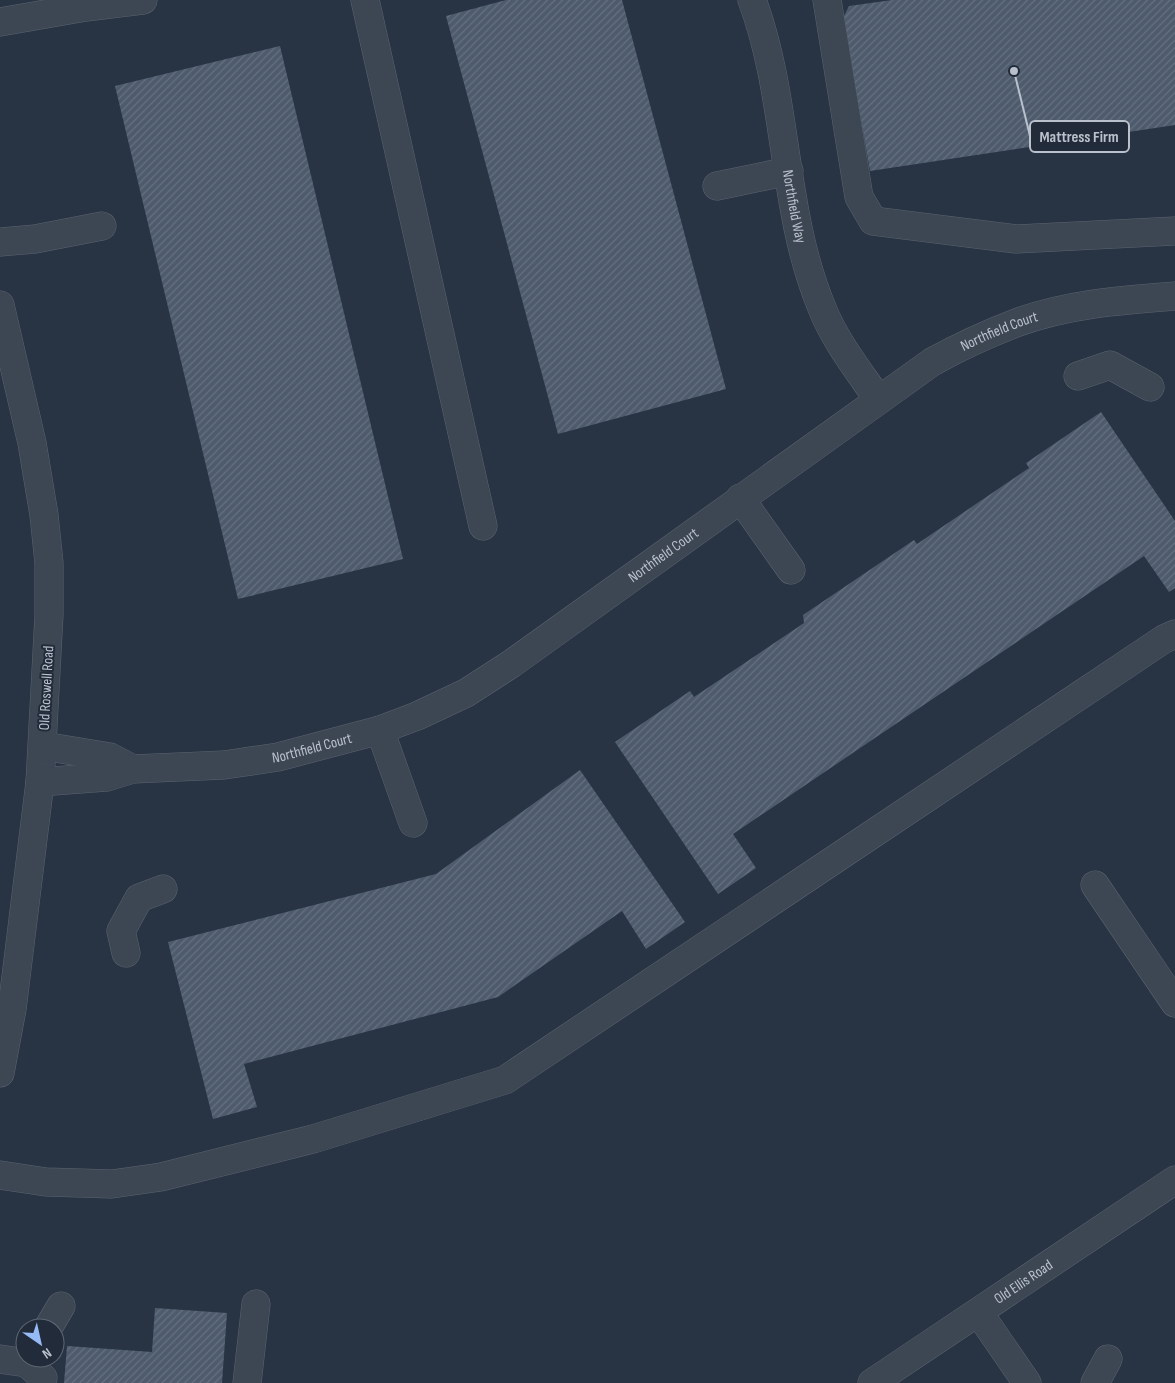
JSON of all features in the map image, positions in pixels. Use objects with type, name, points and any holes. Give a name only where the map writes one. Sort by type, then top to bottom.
[{"type":"street","points":[[0,22],[86,7],[143,0]]},
{"type":"street","points":[[365,0],[483,526]]},
{"type":"street","name":"Northfield Way","points":[[752,0],[767,48],[800,236],[822,308],[838,340],[878,399]]},
{"type":"street","points":[[827,0],[859,197],[873,221],[1016,239],[1175,231]]},
{"type":"street","points":[[717,186],[789,170]]},
{"type":"street","points":[[0,242],[35,239],[102,226]]},
{"type":"street","name":"Northfield Court","points":[[40,782],[107,778],[133,769],[224,766],[278,757],[380,730],[417,716],[466,693],[511,664],[932,362],[971,341],[1017,322],[1080,307],[1175,296]]},
{"type":"street","name":"Old Roswell Road","points":[[0,305],[32,443],[44,515],[49,563],[50,615],[40,782],[12,1009],[0,1073]]},
{"type":"street","points":[[1078,376],[1110,365],[1150,387]]},
{"type":"street","points":[[740,498],[791,570]]},
{"type":"street","points":[[0,1176],[46,1182],[112,1184],[161,1177],[313,1139],[505,1080],[1164,639],[1175,634]]},
{"type":"street","points":[[380,730],[413,823]]},
{"type":"street","points":[[43,746],[110,756],[133,769]]},
{"type":"street","points":[[1095,885],[1175,1003]]},
{"type":"street","points":[[126,953],[121,931],[139,898],[163,889]]},
{"type":"street","name":"Old Ellis Road","points":[[872,1383],[1175,1180]]},
{"type":"street","points":[[247,1383],[256,1304]]},
{"type":"street","points":[[979,1313],[1027,1383]]},
{"type":"street","points":[[0,1359],[27,1363],[41,1376]]},
{"type":"street","points":[[1095,1383],[1108,1359]]},
{"type":"building","points":[[506,0],[622,0],[726,389],[558,434],[446,16]]},
{"type":"building","points":[[892,0],[1175,0],[1175,125],[870,171],[843,18],[849,6]]},
{"type":"building","points":[[280,46],[403,559],[238,599],[115,86]]},
{"type":"building","points":[[1101,412],[1175,521],[1175,588],[1169,592],[1144,556],[733,834],[756,868],[718,894],[615,742],[690,691],[694,697],[804,623],[803,615],[914,540],[917,544],[1029,468],[1026,463]]},
{"type":"building","points":[[580,770],[685,922],[646,949],[622,911],[498,997],[244,1064],[257,1107],[213,1119],[168,942],[436,874]]},
{"type":"building","points":[[155,1308],[227,1313],[222,1383],[64,1383],[67,1346],[152,1352]]},
{"type":"place","name":"Mattress Firm","points":[[1014,71]]}]
